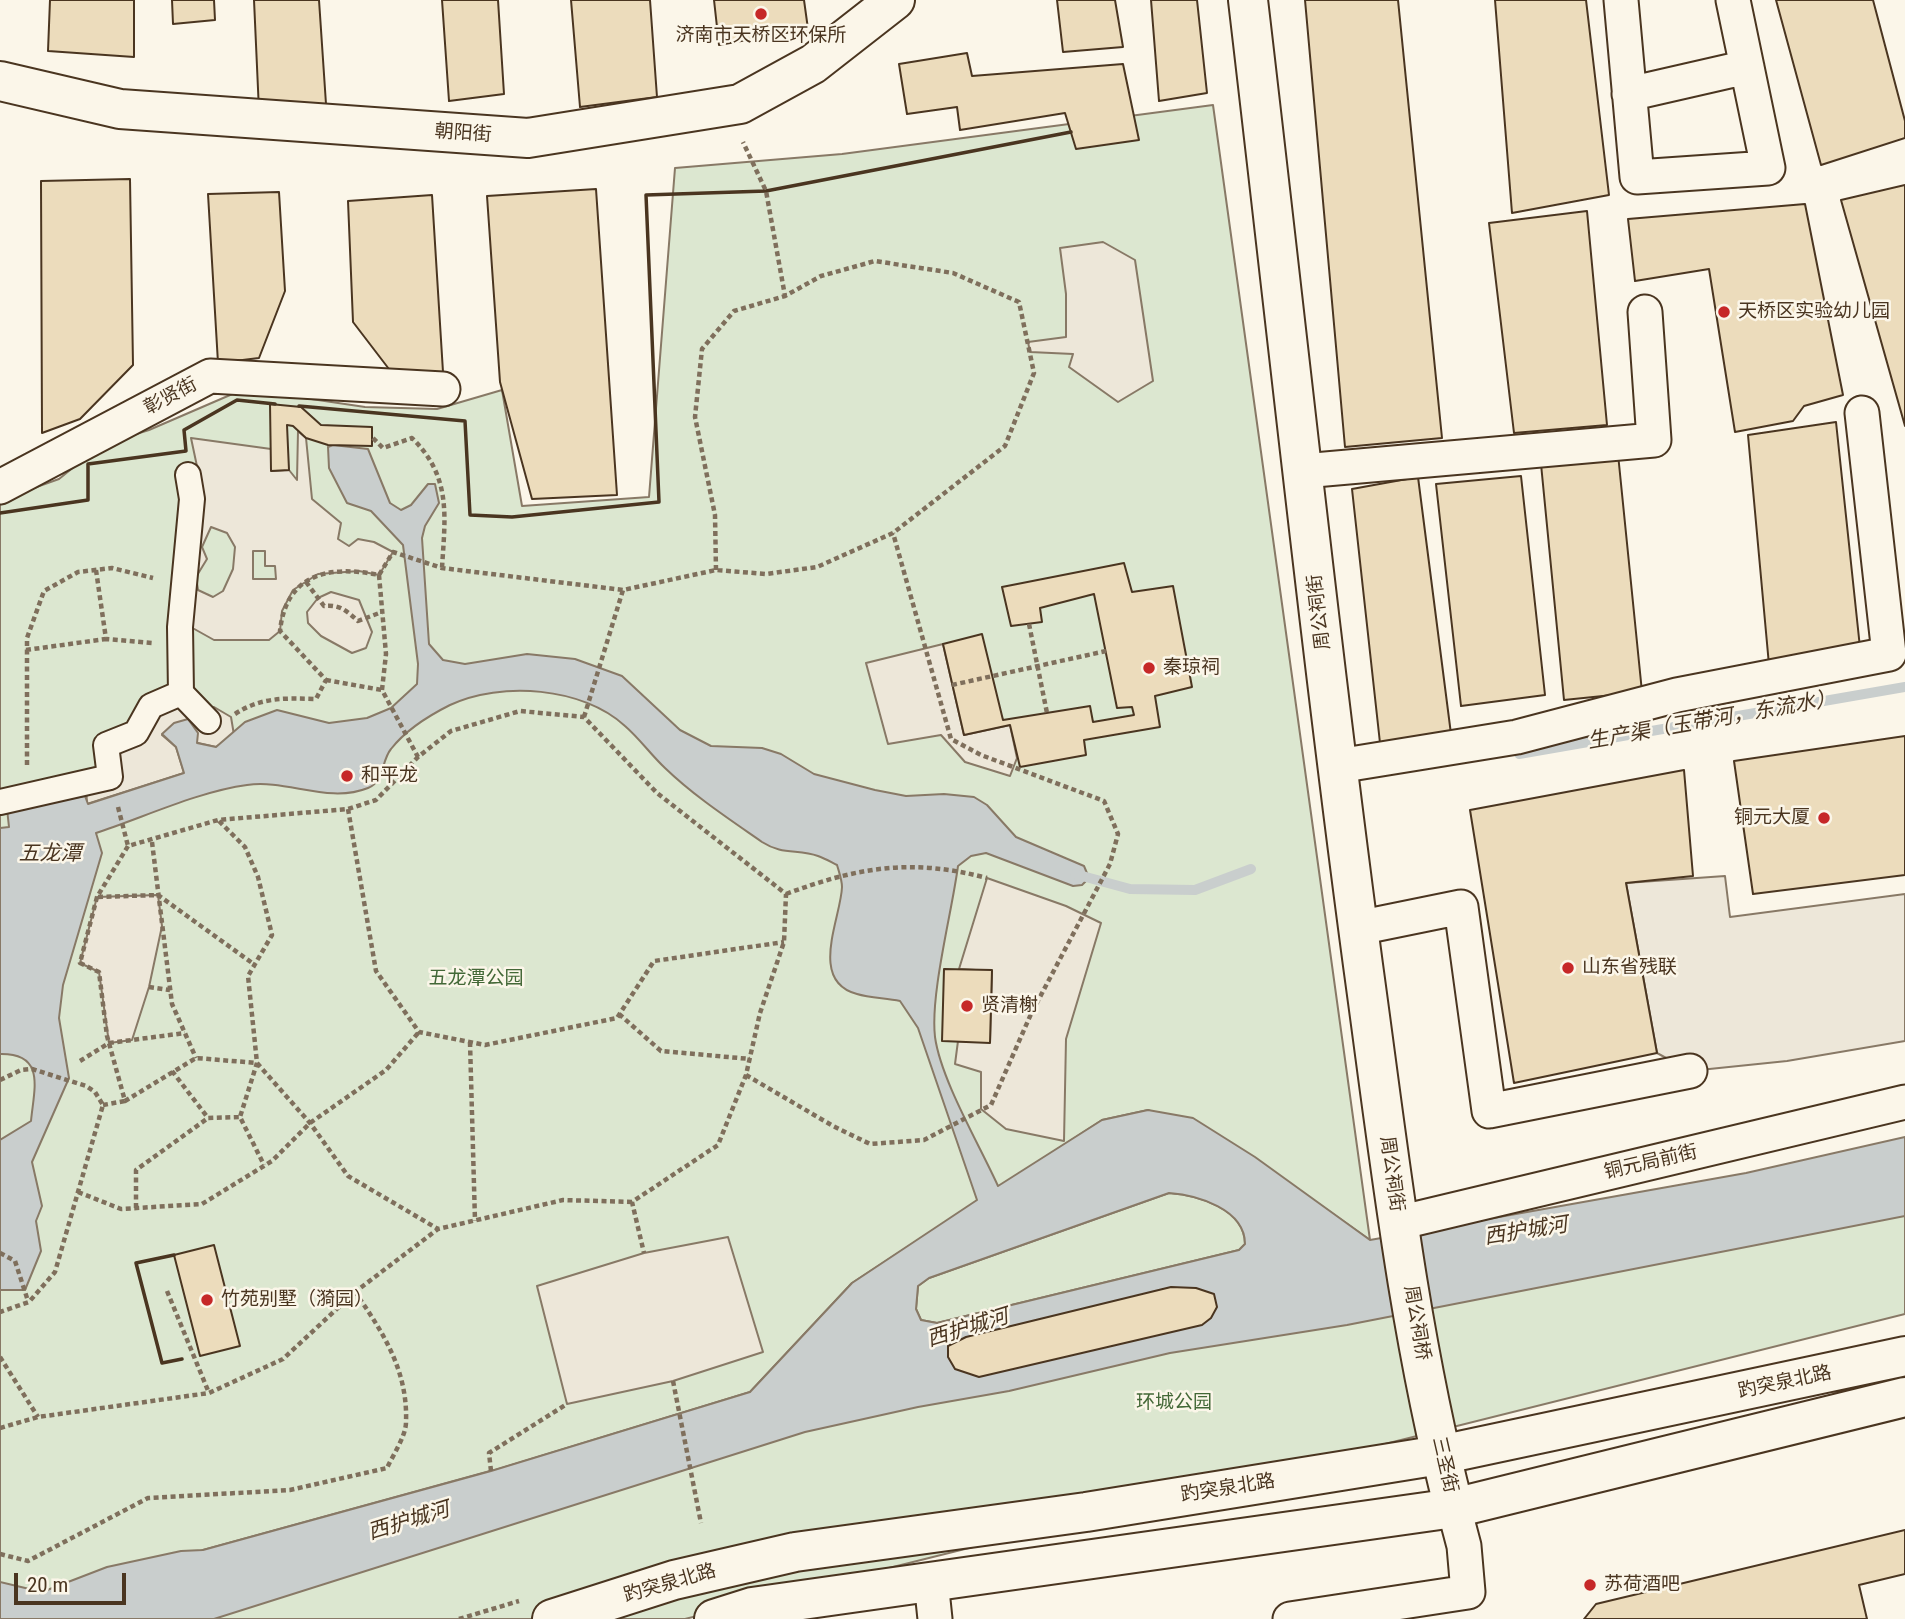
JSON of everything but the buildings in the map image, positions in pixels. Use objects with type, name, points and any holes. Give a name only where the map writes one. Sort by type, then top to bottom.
[{"type":"main road","name":"朝阳街","points":[[0,81],[120,109],[528,138],[740,104],[813,64],[895,0]]},
{"type":"main road","name":"周公祠街","points":[[1248,0],[1338,766],[1398,1223]]},
{"type":"main road","name":"周公祠桥","points":[[1398,1223],[1438,1439]]},
{"type":"main road","name":"趵突泉北路","points":[[552,1619],[674,1580],[795,1552],[1086,1512],[1438,1439],[1905,1356]]},
{"type":"main road","points":[[714,1619],[752,1607],[1454,1508],[1905,1397]]},
{"type":"main road","name":"三圣街","points":[[1438,1439],[1454,1508]]},
{"type":"street","points":[[1621,0],[1637,177],[1768,168],[1733,0]]},
{"type":"street","points":[[1629,93],[1747,67]]},
{"type":"street","points":[[1303,471],[1654,440],[1645,312]]},
{"type":"street","name":"彰贤街","points":[[0,486],[210,376],[443,389]]},
{"type":"street","points":[[1338,766],[1517,737],[1677,695],[1889,654],[1862,413]]},
{"type":"street","points":[[188,475],[192,499],[183,589],[181,692],[208,721]]},
{"type":"street","points":[[0,821],[0,804],[110,777],[106,745],[136,733],[151,706],[181,692]]},
{"type":"street","points":[[1358,928],[1461,906],[1489,1111],[1690,1071]]},
{"type":"street","name":"铜元局前街","points":[[1398,1223],[1905,1102]]},
{"type":"street","points":[[1290,1619],[1471,1606],[1464,1546],[1454,1508]]},
{"type":"street","points":[[931,1581],[935,1619]]},
{"type":"path","points":[[740,104],[738,130],[766,191],[785,296]]},
{"type":"path","points":[[418,757],[383,690],[386,654],[379,575],[394,551],[442,568],[623,590],[716,570],[766,574],[817,568],[893,533],[1005,446],[1034,373],[1018,302],[953,273],[875,261],[821,276],[785,296],[734,311],[702,349],[695,417],[715,515],[716,570]]},
{"type":"path","points":[[373,438],[383,448],[412,438],[430,456],[446,500],[442,568]]},
{"type":"path","points":[[746,1075],[833,1126],[870,1144],[924,1140],[990,1105],[1031,1014],[1096,896],[1110,864],[1118,834],[1104,801],[981,755],[951,739],[893,533]]},
{"type":"path","points":[[28,796],[26,650],[27,638],[44,592],[78,572],[112,568],[183,589]]},
{"type":"path","points":[[96,570],[106,639]]},
{"type":"path","points":[[379,575],[359,571],[318,574],[293,590],[282,611],[280,631],[326,680],[383,690]]},
{"type":"path","points":[[306,582],[324,606],[334,605],[346,610],[358,621],[382,612]]},
{"type":"path","points":[[584,717],[623,590]]},
{"type":"path","points":[[1029,624],[1047,713]]},
{"type":"path","points":[[26,650],[106,639],[180,647]]},
{"type":"path","points":[[952,685],[1106,652]]},
{"type":"path","points":[[208,721],[231,717],[252,703],[278,697],[316,699],[326,680]]},
{"type":"path","points":[[128,846],[218,820],[348,809],[376,800],[418,757],[451,731],[520,712],[584,717],[657,793],[786,894]]},
{"type":"path","points":[[348,809],[376,971],[419,1031],[485,1045],[617,1018],[654,961],[784,942]]},
{"type":"path","points":[[218,820],[245,847],[261,888],[272,935],[248,976],[257,1063],[240,1116],[264,1165]]},
{"type":"path","points":[[124,830],[128,846],[97,897],[80,963],[99,972],[109,1043],[124,1101]]},
{"type":"path","points":[[152,841],[172,1004],[196,1058]]},
{"type":"path","points":[[786,894],[832,878],[890,866],[965,872],[987,878]]},
{"type":"path","points":[[0,1428],[38,1417],[209,1393],[283,1359],[355,1292],[438,1229],[563,1200],[632,1202],[718,1145],[746,1075],[760,1013],[784,942],[786,894]]},
{"type":"path","points":[[97,897],[158,895],[255,965]]},
{"type":"path","points":[[149,987],[170,990]]},
{"type":"path","points":[[619,1014],[661,1051],[750,1059]]},
{"type":"path","points":[[78,1192],[121,1209],[202,1204],[264,1165],[310,1123],[387,1070],[419,1031]]},
{"type":"path","points":[[80,1060],[109,1043],[185,1034]]},
{"type":"path","points":[[470,1042],[475,1221]]},
{"type":"path","points":[[103,1105],[124,1101],[196,1058],[257,1063],[310,1123],[348,1177],[414,1212],[438,1229]]},
{"type":"path","points":[[0,1086],[2,1080],[21,1070],[32,1069],[73,1080],[95,1093],[103,1105],[55,1272],[29,1302],[0,1312]]},
{"type":"path","points":[[172,1071],[208,1118]]},
{"type":"path","points":[[136,1208],[136,1170],[208,1118],[240,1116]]},
{"type":"path","points":[[632,1202],[644,1253]]},
{"type":"path","points":[[0,1253],[15,1261],[29,1302]]},
{"type":"path","points":[[167,1291],[209,1393]]},
{"type":"path","points":[[0,1554],[28,1561],[148,1498],[290,1490],[387,1468],[407,1424],[400,1369],[386,1335],[355,1292]]},
{"type":"path","points":[[0,1357],[38,1417]]},
{"type":"path","points":[[673,1381],[701,1523]]},
{"type":"path","points":[[491,1471],[489,1453],[568,1404]]},
{"type":"green space","name":"五龙潭公园","points":[[1213,105],[1370,1240],[1247,1153],[1148,1110],[1102,1120],[852,1283],[750,1392],[492,1471],[1905,1150],[1905,1314],[685,1619],[81,1619],[490,1471],[203,1550],[0,1619],[0,500],[59,479],[101,445],[149,430],[244,389],[365,407],[437,409],[502,390],[522,506],[649,497],[675,168],[842,154]]},
{"type":"green space","points":[[1169,1193],[1206,1201],[1229,1213],[1243,1232],[1245,1244],[1239,1250],[937,1323],[921,1320],[916,1309],[918,1286],[929,1278]]},
{"type":"shaded area","points":[[1103,242],[1135,260],[1153,381],[1118,402],[1069,367],[1073,354],[1030,352],[1028,342],[1066,337],[1066,294],[1060,248]]},
{"type":"shaded area","points":[[298,431],[306,438],[312,499],[341,523],[338,539],[349,546],[358,539],[374,542],[393,552],[379,575],[359,571],[318,574],[293,590],[282,611],[280,631],[269,640],[214,640],[189,626],[198,471],[191,438],[271,449],[272,471],[289,470],[297,480]],"holes":[[[211,527],[227,533],[235,547],[233,569],[223,591],[213,597],[198,590],[196,577],[207,559],[202,547]],[[253,551],[265,551],[265,566],[275,566],[276,579],[253,579]]]},
{"type":"shaded area","points":[[331,592],[359,600],[372,632],[366,648],[352,653],[321,636],[308,623],[307,612],[318,598]]},
{"type":"shaded area","points":[[943,644],[964,735],[1010,725],[1017,758],[1010,776],[965,762],[941,735],[888,744],[866,663]]},
{"type":"shaded area","points":[[181,693],[199,715],[214,707],[231,717],[234,735],[216,747],[162,735],[176,747],[184,773],[87,804],[86,784],[109,777],[106,745]]},
{"type":"shaded area","points":[[1725,876],[1730,917],[1905,894],[1905,1041],[1787,1061],[1690,1071],[1657,1053],[1626,883]]},
{"type":"shaded area","points":[[987,878],[1066,906],[1101,923],[1066,1039],[1064,1141],[1006,1129],[981,1109],[981,1072],[955,1064],[958,1041],[990,1042],[992,971],[959,969]]},
{"type":"shaded area","points":[[158,895],[162,926],[149,987],[132,1040],[109,1043],[99,972],[80,963],[97,897]]},
{"type":"shaded area","points":[[728,1237],[763,1352],[673,1381],[567,1404],[537,1286],[644,1253]]},
{"type":"water","points":[[333,445],[368,449],[390,503],[401,510],[411,505],[428,484],[435,484],[439,503],[425,526],[422,538],[429,644],[443,660],[465,664],[527,654],[575,659],[622,676],[680,730],[711,746],[762,748],[781,754],[814,774],[875,790],[906,796],[944,794],[974,797],[987,805],[1016,837],[1084,866],[1089,878],[1082,885],[1073,886],[986,853],[971,856],[958,866],[938,976],[935,1037],[953,1092],[998,1186],[1102,1120],[1148,1110],[1193,1118],[1255,1157],[1370,1240],[1746,1173],[1905,1137],[1905,1216],[1347,1325],[1170,1353],[1009,1391],[918,1407],[805,1432],[214,1619],[0,1619],[0,1582],[42,1592],[107,1567],[181,1551],[203,1550],[491,1471],[750,1392],[852,1283],[977,1200],[918,1028],[900,1001],[857,994],[842,987],[834,976],[830,963],[831,947],[842,887],[837,865],[818,856],[776,849],[762,842],[688,788],[625,726],[608,713],[565,696],[517,691],[493,693],[470,697],[450,705],[411,730],[391,749],[380,776],[368,788],[338,793],[277,785],[247,785],[191,799],[96,833],[102,853],[63,985],[59,1018],[69,1078],[32,1162],[42,1206],[36,1221],[41,1251],[25,1290],[0,1290],[0,1140],[31,1121],[35,1085],[31,1066],[25,1060],[15,1055],[0,1054],[0,828],[9,827],[7,809],[85,796],[88,804],[184,773],[176,747],[162,734],[174,723],[188,719],[198,733],[197,743],[216,747],[245,722],[277,710],[329,723],[367,718],[391,708],[417,684],[418,664],[403,545],[371,511],[347,503],[329,468],[328,447]],"holes":[[[1169,1193],[1193,1197],[1218,1206],[1237,1222],[1243,1232],[1245,1244],[1239,1250],[937,1323],[921,1320],[916,1309],[918,1286],[929,1278]]]},
{"type":"waterway","name":"生产渠（玉带河，东流水）","points":[[1519,754],[1905,687]]},
{"type":"waterway","name":"生产渠（玉带河，东流水）","points":[[1075,874],[1130,889],[1195,890],[1251,869]]},
{"type":"wall","points":[[299,406],[465,421],[470,515],[512,517],[659,502],[646,195],[766,191],[1071,132]]},
{"type":"wall","points":[[0,513],[88,500],[88,464],[186,451],[184,430],[237,400],[275,404]]},
{"type":"wall","points":[[174,1255],[136,1263],[162,1363],[182,1359]]},
{"type":"place","name":"济南市天桥区环保所","points":[[761,14]]},
{"type":"place","name":"天桥区实验幼儿园","points":[[1724,312]]},
{"type":"place","name":"秦琼祠","points":[[1149,668]]},
{"type":"place","name":"和平龙","points":[[347,776]]},
{"type":"place","name":"铜元大厦","points":[[1824,818]]},
{"type":"place","name":"山东省残联","points":[[1568,968]]},
{"type":"place","name":"贤清榭","points":[[967,1006]]},
{"type":"place","name":"竹苑别墅（漪园）","points":[[207,1300]]},
{"type":"place","name":"苏荷酒吧","points":[[1590,1585]]},
{"type":"water label","name":"五龙潭","points":[[50,855]]},
{"type":"water label","name":"西护城河","points":[[1526,1232]]},
{"type":"water label","name":"西护城河","points":[[968,1329]]},
{"type":"water label","name":"西护城河","points":[[409,1522]]},
{"type":"park label","name":"环城公园","points":[[1174,1403]]}]
